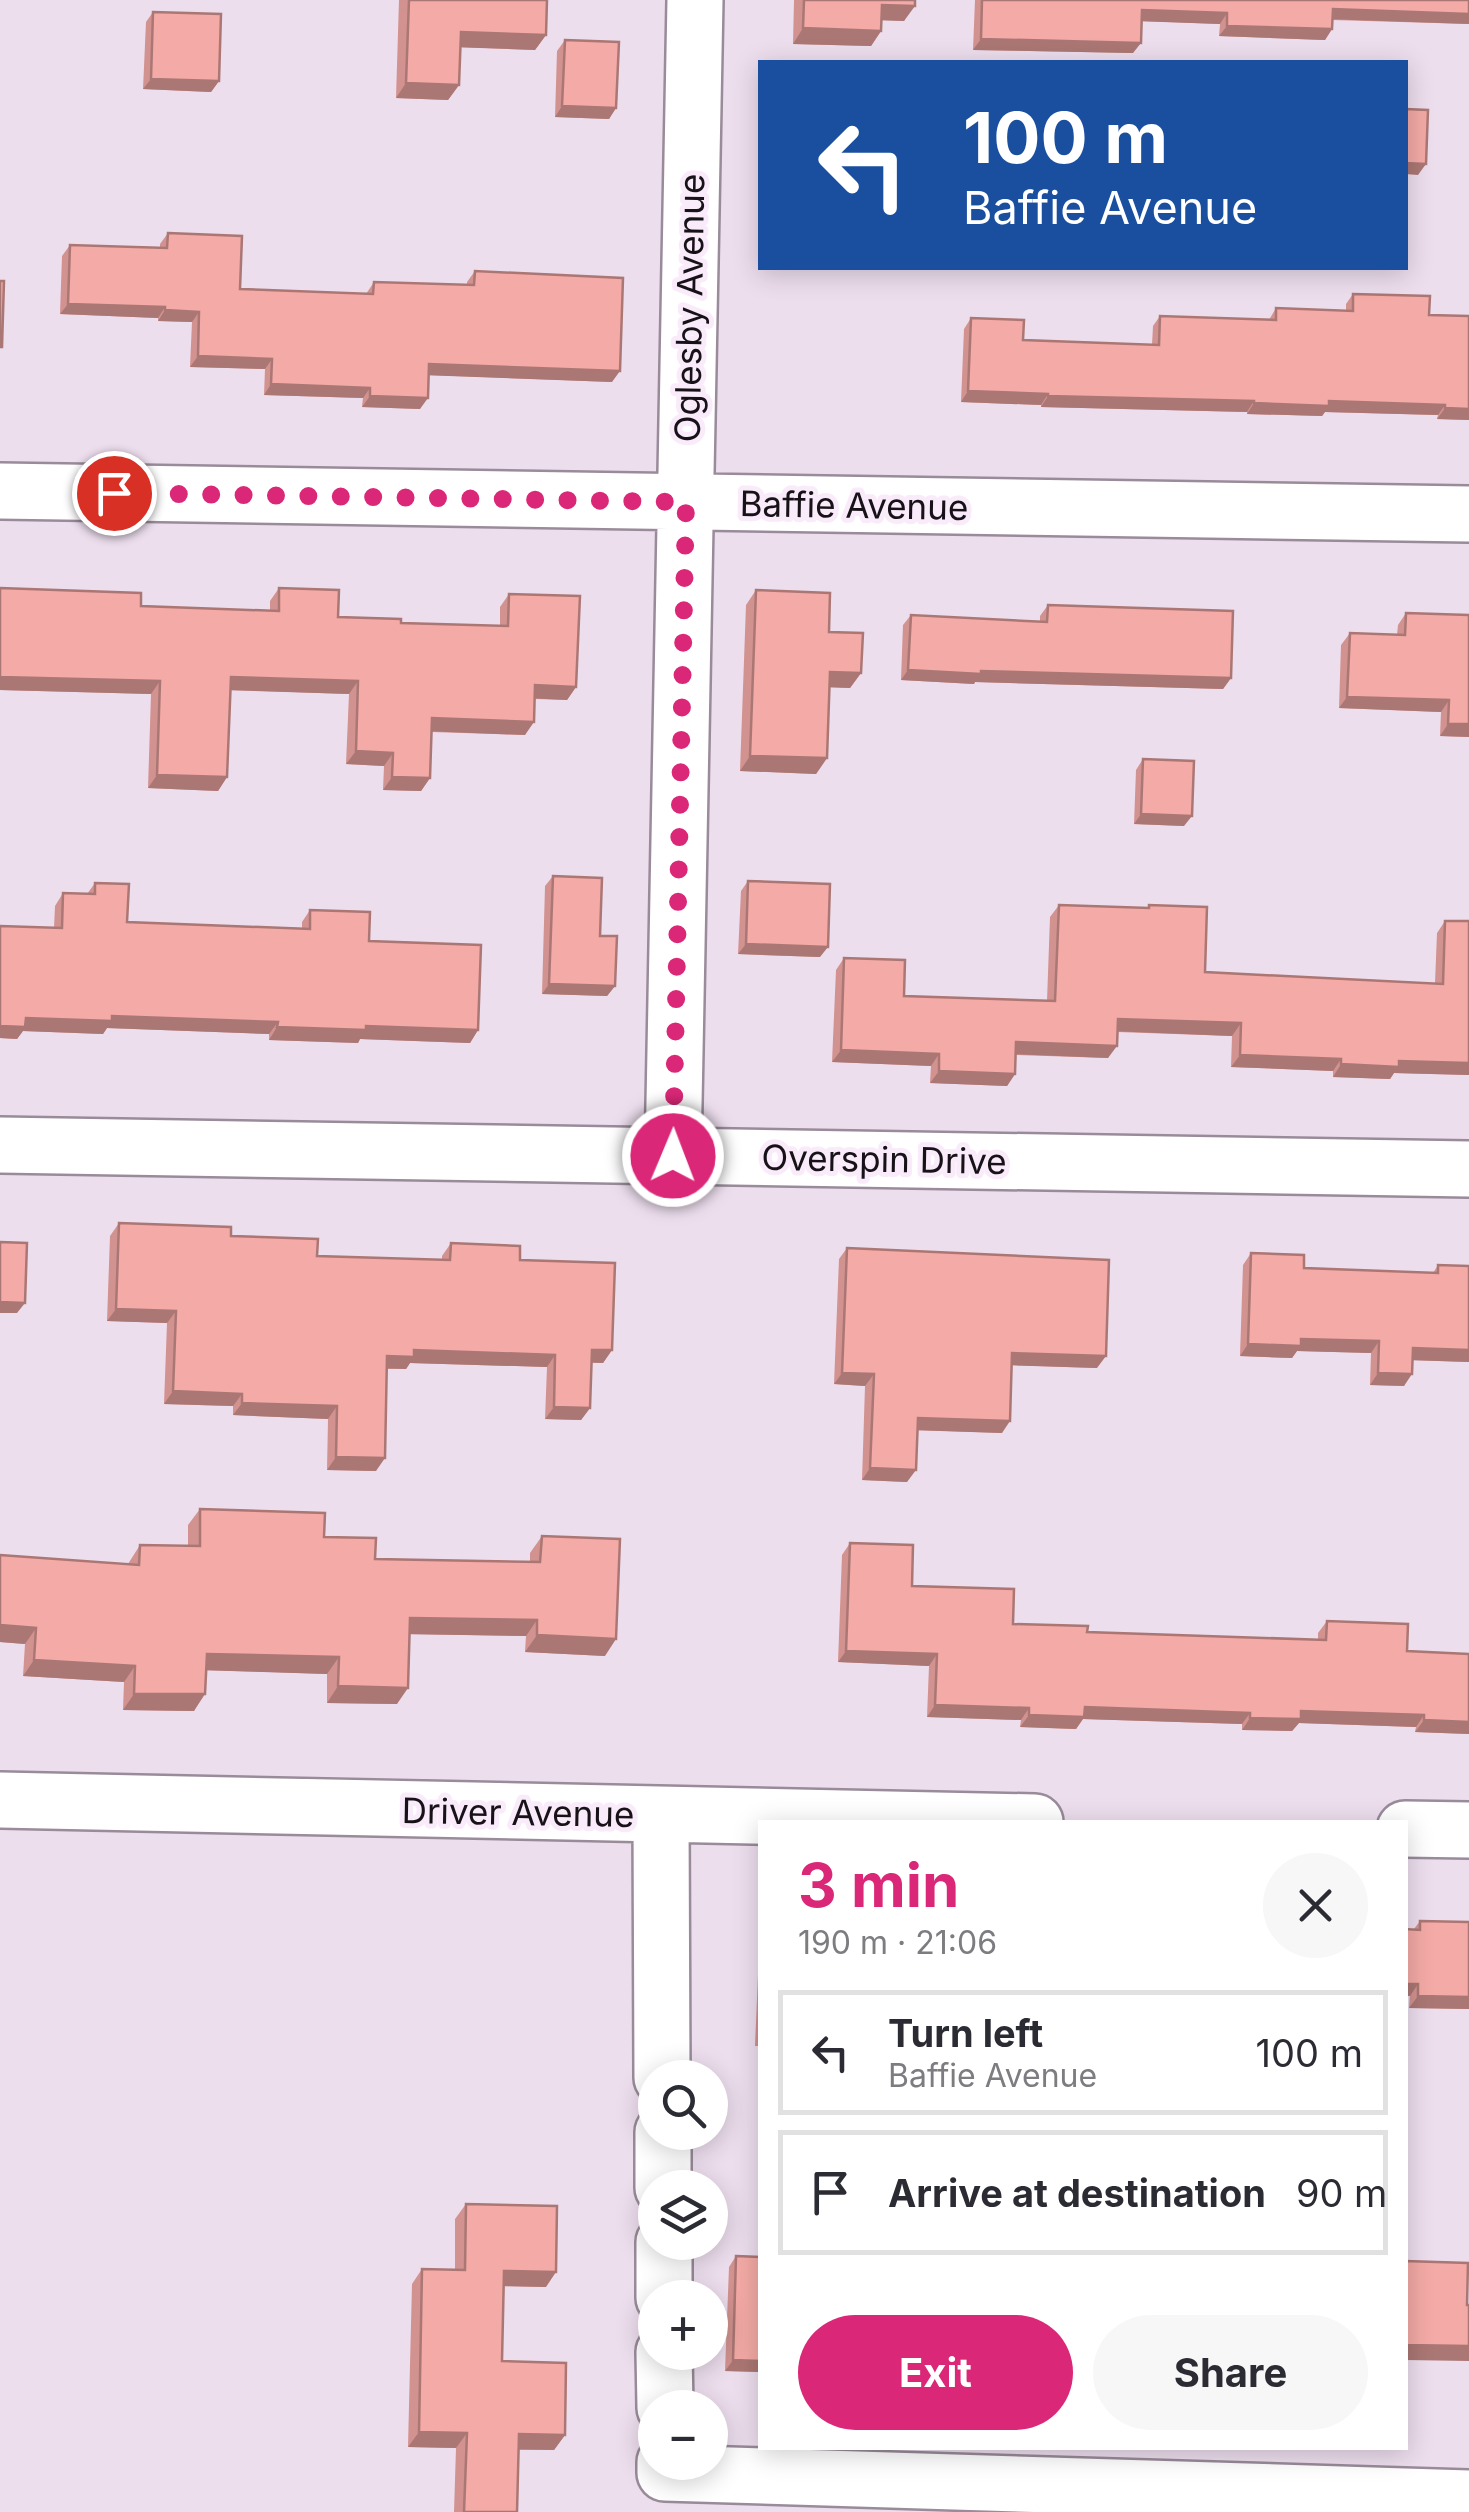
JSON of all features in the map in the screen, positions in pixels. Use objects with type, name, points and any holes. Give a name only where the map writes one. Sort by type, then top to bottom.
[{"type":"street","name":"Oglesby Avenue","points":[[673,1156],[695,0]]},
{"type":"street","name":"Baffie Avenue","points":[[0,491],[1469,514]]},
{"type":"street","name":"Overspin Drive","points":[[0,1145],[1469,1169]]},
{"type":"street","name":"Driver Avenue","points":[[0,1800],[911,1820]]},
{"type":"street","points":[[660,1816],[662,2060]]},
{"type":"street","points":[[1408,1829],[1469,1830]]},
{"type":"street","points":[[728,2470],[1469,2498]]},
{"type":"building","points":[[409,0],[547,0],[546,35],[461,32],[459,85],[406,83]]},
{"type":"building","points":[[804,0],[915,0],[915,6],[882,5],[881,31],[803,28]]},
{"type":"building","points":[[982,0],[1469,0],[1469,14],[1333,9],[1332,29],[1227,26],[1227,13],[1142,10],[1141,43],[981,39]]},
{"type":"building","points":[[153,12],[221,14],[219,81],[151,79]]},
{"type":"building","points":[[565,40],[619,42],[616,108],[562,106]]},
{"type":"building","points":[[1408,109],[1428,110],[1426,164],[1408,163]]},
{"type":"building","points":[[168,233],[242,236],[240,289],[373,294],[374,282],[474,285],[475,271],[623,278],[620,371],[429,364],[428,398],[370,396],[370,388],[271,384],[272,359],[198,356],[199,312],[68,304],[70,245],[167,248]]},
{"type":"building","points":[[0,281],[4,281],[2,347],[0,347]]},
{"type":"building","points":[[1353,294],[1430,296],[1429,315],[1469,316],[1469,409],[1445,405],[1329,401],[1329,406],[968,391],[971,318],[1024,320],[1023,340],[1159,345],[1160,316],[1276,320],[1276,308],[1353,311]]},
{"type":"building","points":[[0,588],[141,593],[141,606],[279,611],[279,588],[339,590],[338,617],[508,626],[509,594],[580,596],[576,687],[535,685],[534,722],[432,718],[430,778],[392,777],[393,753],[356,751],[358,681],[231,677],[227,777],[157,775],[160,681],[0,677]]},
{"type":"building","points":[[756,590],[830,593],[829,632],[863,633],[861,673],[830,672],[827,758],[750,756]]},
{"type":"building","points":[[1048,605],[1233,611],[1231,678],[908,670],[911,615],[1047,622]]},
{"type":"building","points":[[1406,613],[1469,615],[1469,724],[1448,724],[1449,700],[1347,697],[1350,633],[1405,635]]},
{"type":"building","points":[[1143,759],[1194,761],[1192,816],[1141,814]]},
{"type":"building","points":[[553,876],[602,878],[600,936],[617,936],[615,986],[549,984]]},
{"type":"building","points":[[748,881],[830,884],[828,947],[746,944]]},
{"type":"building","points":[[95,883],[129,884],[127,922],[310,929],[310,910],[370,912],[369,941],[481,945],[478,1030],[277,1027],[278,1022],[112,1016],[112,1021],[26,1018],[25,1027],[0,1026],[0,926],[62,928],[63,893],[95,894]]},
{"type":"building","points":[[1059,905],[1207,907],[1205,972],[1443,984],[1445,921],[1469,921],[1469,1063],[1399,1061],[1399,1067],[1341,1064],[1341,1059],[1240,1055],[1241,1023],[1118,1019],[1117,1046],[1016,1042],[1015,1074],[939,1071],[939,1054],[841,1050],[844,958],[905,960],[904,996],[1055,1001]]},
{"type":"building","points":[[119,1223],[231,1227],[231,1236],[318,1239],[317,1256],[450,1260],[451,1243],[520,1246],[520,1260],[615,1263],[612,1350],[592,1350],[590,1408],[554,1407],[555,1355],[414,1350],[414,1357],[387,1356],[385,1458],[336,1457],[337,1406],[242,1403],[242,1394],[173,1391],[176,1311],[116,1309]]},
{"type":"building","points":[[0,1242],[27,1243],[25,1303],[0,1302]]},
{"type":"building","points":[[847,1248],[1109,1260],[1106,1356],[1012,1353],[1010,1421],[918,1418],[916,1470],[870,1468],[874,1374],[842,1373]]},
{"type":"building","points":[[1251,1253],[1304,1255],[1304,1268],[1438,1273],[1438,1265],[1469,1266],[1469,1350],[1413,1348],[1412,1374],[1378,1373],[1379,1341],[1301,1339],[1301,1346],[1248,1344]]},
{"type":"building","points":[[200,1509],[325,1513],[324,1537],[376,1538],[375,1559],[540,1562],[542,1536],[620,1539],[616,1639],[537,1635],[537,1620],[410,1618],[408,1688],[338,1686],[339,1657],[207,1654],[205,1694],[134,1694],[135,1666],[34,1660],[36,1628],[0,1625],[0,1555],[139,1565],[140,1545],[200,1546]]},
{"type":"building","points":[[850,1543],[913,1545],[912,1586],[1014,1589],[1013,1624],[1088,1626],[1087,1632],[1326,1640],[1327,1621],[1408,1624],[1407,1651],[1469,1654],[1469,1722],[1424,1720],[1424,1715],[1301,1711],[1301,1719],[1250,1718],[1250,1713],[1085,1707],[1084,1717],[1029,1715],[1029,1708],[935,1705],[937,1654],[846,1651]]},
{"type":"building","points":[[1420,1921],[1469,1922],[1469,1997],[1418,1996],[1418,1984],[1408,1984],[1408,1929],[1420,1930]]},
{"type":"building","points":[[466,2204],[557,2206],[556,2272],[504,2271],[502,2361],[566,2363],[565,2435],[519,2434],[517,2512],[464,2512],[467,2433],[419,2432],[422,2269],[465,2270]]},
{"type":"building","points":[[736,2256],[758,2257],[758,2361],[733,2360]]},
{"type":"building","points":[[1408,2261],[1468,2263],[1469,2346],[1408,2345]]},
{"type":"route","points":[[114,493],[686,502],[673,1156]]}]
